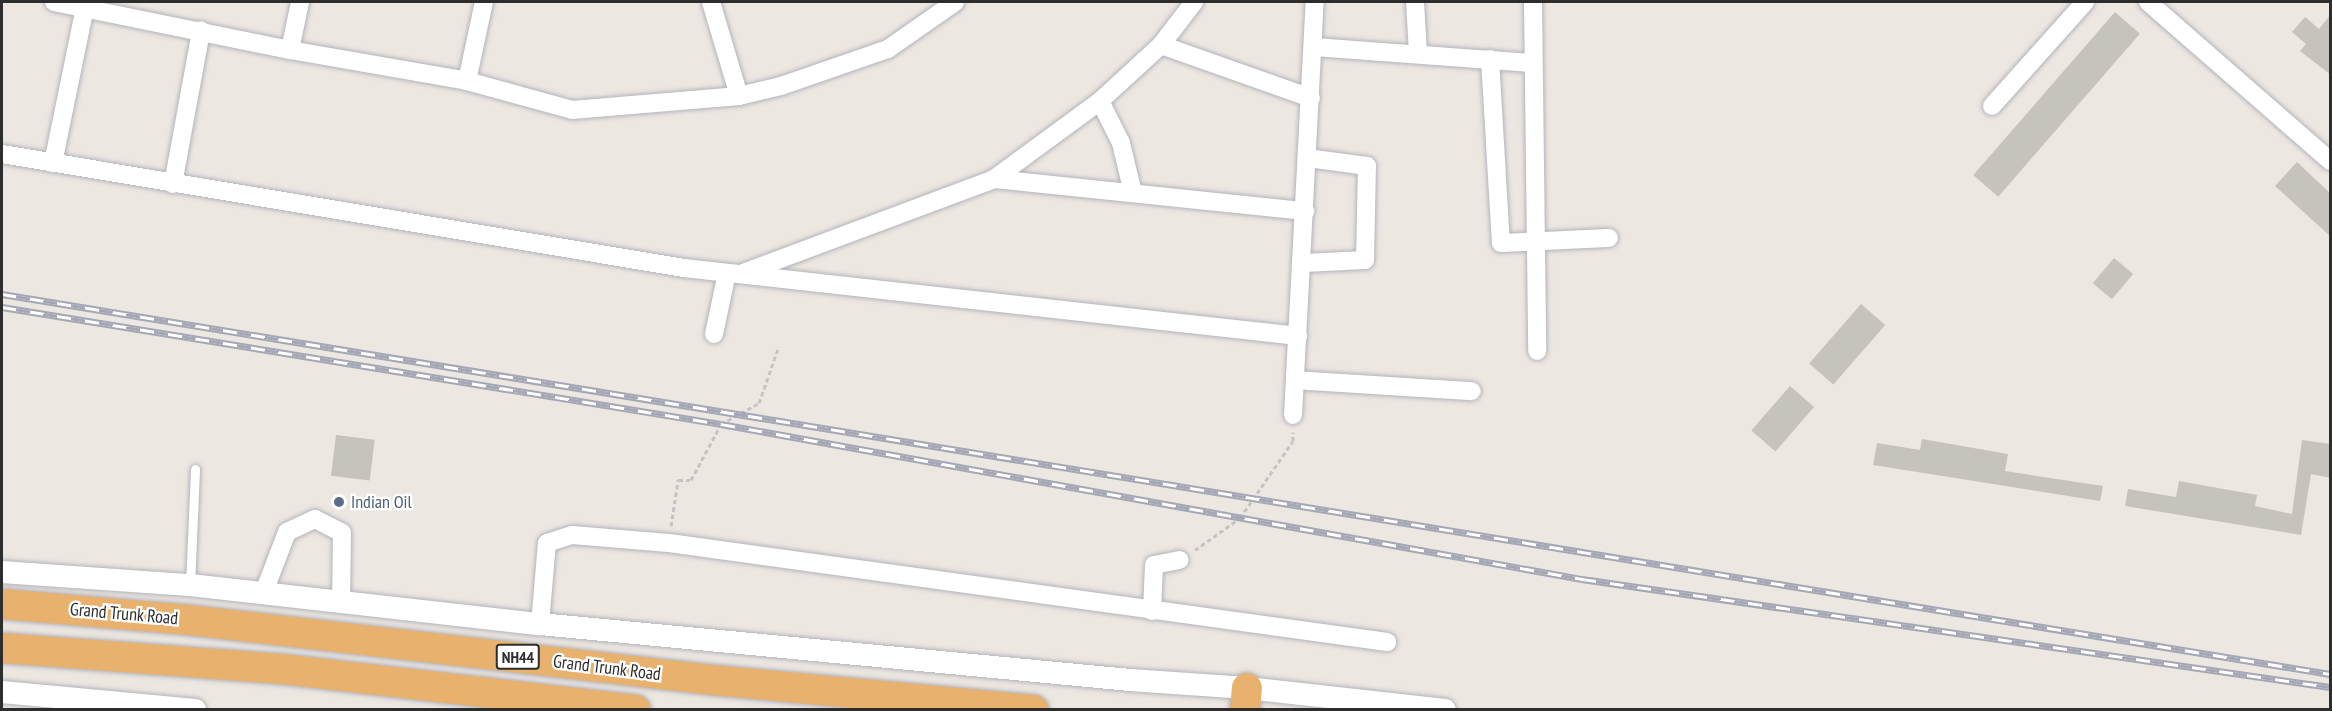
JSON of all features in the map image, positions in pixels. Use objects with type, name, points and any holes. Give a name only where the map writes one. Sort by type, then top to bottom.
[{"type":"highway","name":"Grand Trunk Road","points":[[2,604],[189,620],[712,680],[1034,710]]},
{"type":"highway","name":"Grand Trunk Road","points":[[2,648],[282,669],[636,710]]},
{"type":"street","points":[[54,2],[85,7],[116,7],[201,31],[290,51],[467,81],[572,110],[739,96],[888,49],[936,7],[955,2]]},
{"type":"street","points":[[290,51],[300,2]]},
{"type":"street","points":[[467,81],[484,2]]},
{"type":"street","points":[[711,2],[739,96]]},
{"type":"street","points":[[733,274],[994,179],[1100,101],[1161,45],[1194,2]]},
{"type":"street","points":[[1293,415],[1304,263],[1315,2]]},
{"type":"street","points":[[1415,2],[1418,52]]},
{"type":"street","points":[[1533,2],[1531,63],[1538,244],[1537,351]]},
{"type":"street","points":[[1992,106],[2085,2]]},
{"type":"street","points":[[2148,2],[2331,161]]},
{"type":"street","points":[[53,163],[85,7]]},
{"type":"street","points":[[173,184],[201,31]]},
{"type":"street","points":[[1161,45],[1311,98]]},
{"type":"street","points":[[1314,47],[1418,52],[1531,63]]},
{"type":"street","points":[[1490,59],[1501,243],[1538,244],[1609,238]]},
{"type":"street","points":[[1100,101],[1121,143],[1133,193]]},
{"type":"street","points":[[2,154],[173,184],[733,274],[1298,336]]},
{"type":"street","points":[[1304,263],[1365,260],[1367,166],[1307,158]]},
{"type":"street","points":[[994,179],[1305,211]]},
{"type":"street","points":[[714,334],[733,274]]},
{"type":"street","points":[[1295,380],[1472,391]]},
{"type":"street","points":[[264,592],[287,532],[315,519],[342,533],[341,601]]},
{"type":"street","points":[[540,624],[547,543],[572,534],[669,543],[1387,642]]},
{"type":"street","points":[[1152,611],[1154,565],[1180,561]]},
{"type":"street","points":[[2,572],[264,592],[540,624],[1119,679],[1246,699],[1445,710]]},
{"type":"street","points":[[2,692],[195,710]]},
{"type":"lane","points":[[190,585],[195,469]]},
{"type":"path","points":[[669,543],[678,480],[691,480],[721,424],[759,403],[779,346]]},
{"type":"path","points":[[1180,561],[1240,518],[1293,441],[1293,415]]},
{"type":"building","points":[[2115,12],[2140,34],[1998,197],[1973,175]]},
{"type":"building","points":[[2331,14],[2331,75],[2300,51],[2306,44],[2292,32],[2305,17],[2319,29]]},
{"type":"building","points":[[2297,162],[2331,194],[2331,237],[2275,186]]},
{"type":"building","points":[[2114,258],[2133,274],[2112,299],[2093,283]]},
{"type":"building","points":[[1861,304],[1885,325],[1833,385],[1809,364]]},
{"type":"building","points":[[1790,386],[1814,407],[1775,452],[1751,431]]},
{"type":"building","points":[[336,435],[375,440],[370,480],[331,476]]},
{"type":"building","points":[[1922,439],[2008,454],[2005,471],[2103,486],[2100,501],[1873,465],[1877,443],[1920,450]]},
{"type":"building","points":[[2302,440],[2331,444],[2331,478],[2311,474],[2301,535],[2125,506],[2128,489],[2176,497],[2179,481],[2257,495],[2255,506],[2292,514]]},
{"type":"railway","points":[[2,294],[2330,674]]},
{"type":"railway","points":[[2,307],[721,424],[1582,579],[2330,687]]},
{"type":"place","name":"Indian Oil","points":[[339,502]]}]
